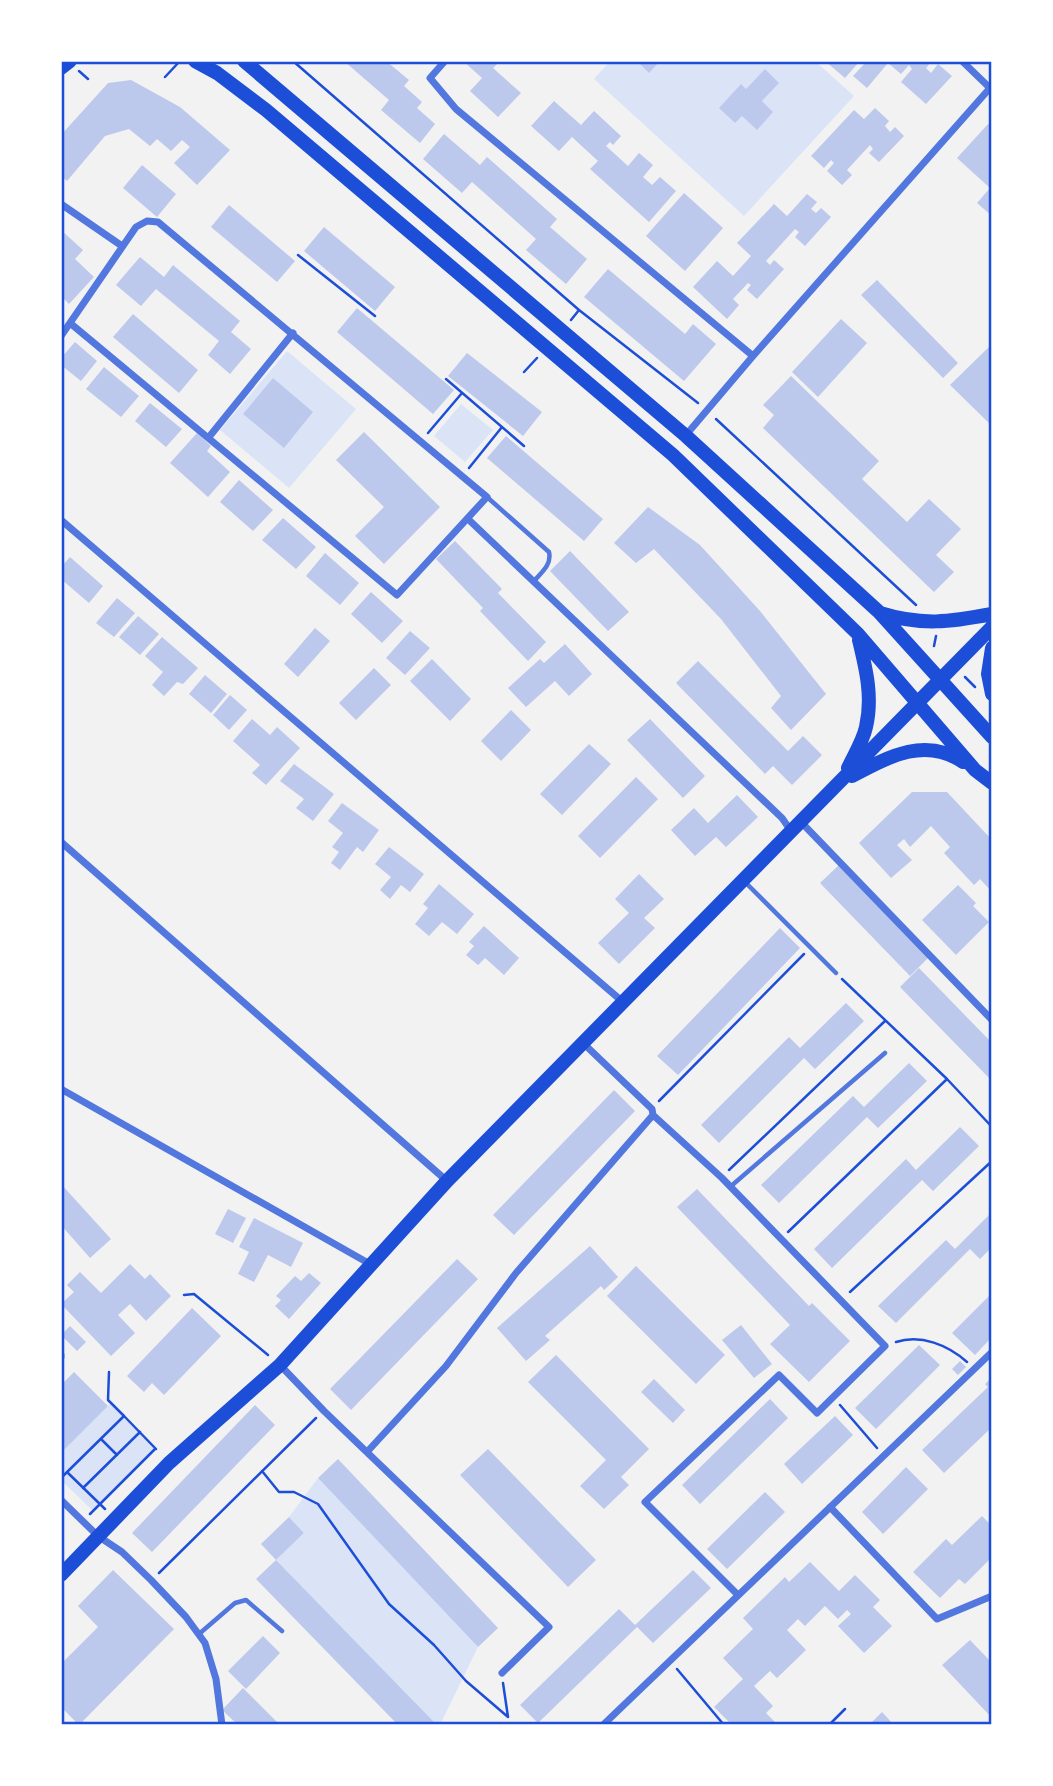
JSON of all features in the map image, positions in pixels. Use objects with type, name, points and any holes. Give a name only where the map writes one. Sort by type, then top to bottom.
[{"type":"main road","points":[[61,68],[70,61]]},
{"type":"main road","points":[[195,61],[266,110],[673,455],[858,634],[975,770]]},
{"type":"main road","points":[[244,61],[686,436],[879,612],[992,737]]},
{"type":"main road","points":[[879,612],[905,621],[933,623],[992,614]]},
{"type":"main road","points":[[61,1575],[169,1463],[280,1364],[447,1181],[992,627]]},
{"type":"main road","points":[[842,782],[866,730],[869,709],[870,686],[858,634]]},
{"type":"main road","points":[[992,648],[988,674],[992,694]]},
{"type":"main road","points":[[842,782],[888,757],[916,749],[945,753],[992,783]]},
{"type":"street","points":[[445,61],[430,78],[456,109],[753,356]]},
{"type":"street","points":[[686,436],[753,356],[991,89],[962,61]]},
{"type":"street","points":[[61,204],[122,246]]},
{"type":"street","points":[[61,336],[136,227],[146,221],[158,222],[487,497],[397,595],[70,323]]},
{"type":"street","points":[[209,437],[293,333]]},
{"type":"street","points":[[468,519],[782,818],[796,826],[992,1020]]},
{"type":"street","points":[[61,520],[623,1002]]},
{"type":"street","points":[[61,842],[447,1181]]},
{"type":"street","points":[[583,1043],[782,1238],[885,1346],[817,1413],[779,1375],[645,1502],[738,1595]]},
{"type":"street","points":[[61,1089],[370,1264]]},
{"type":"street","points":[[367,1452],[446,1366],[516,1273],[653,1112]]},
{"type":"street","points":[[603,1725],[992,1352]]},
{"type":"street","points":[[280,1364],[324,1411],[549,1627],[502,1673]]},
{"type":"street","points":[[61,1500],[98,1536],[122,1552],[151,1580],[199,1634],[205,1643],[216,1679],[222,1725]]},
{"type":"street","points":[[830,1507],[937,1619],[992,1596]]},
{"type":"lane","points":[[487,497],[549,552],[551,559],[533,582]]},
{"type":"lane","points":[[743,879],[836,973]]},
{"type":"lane","points":[[729,1187],[884,1053]]},
{"type":"lane","points":[[199,1634],[235,1604],[246,1600],[282,1631]]},
{"type":"path","points":[[165,77],[180,61]]},
{"type":"path","points":[[293,61],[579,310],[707,411],[921,607]]},
{"type":"path","points":[[298,255],[375,316]]},
{"type":"path","points":[[571,320],[579,310]]},
{"type":"path","points":[[524,372],[546,348]]},
{"type":"path","points":[[446,379],[524,446]]},
{"type":"path","points":[[421,441],[462,393]]},
{"type":"path","points":[[463,477],[502,427]]},
{"type":"path","points":[[653,1112],[811,947]]},
{"type":"path","points":[[836,973],[947,1079],[992,1127]]},
{"type":"path","points":[[722,1178],[885,1021]]},
{"type":"path","points":[[782,1238],[947,1079]]},
{"type":"path","points":[[840,1301],[992,1161]]},
{"type":"path","points":[[184,1295],[194,1294],[280,1364]]},
{"type":"path","points":[[885,1346],[909,1338],[930,1341],[956,1352],[975,1368]]},
{"type":"path","points":[[109,1372],[108,1400],[169,1463]]},
{"type":"path","points":[[833,1397],[884,1456]]},
{"type":"path","points":[[151,1580],[324,1411]]},
{"type":"path","points":[[61,1478],[124,1416]]},
{"type":"path","points":[[83,1488],[139,1432]]},
{"type":"path","points":[[101,1439],[117,1455]]},
{"type":"path","points":[[83,1522],[155,1449]]},
{"type":"path","points":[[262,1471],[279,1492],[294,1492],[318,1504],[389,1604],[434,1645],[466,1681],[508,1717],[502,1673]]},
{"type":"path","points":[[67,1472],[114,1519]]},
{"type":"path","points":[[670,1661],[724,1725]]},
{"type":"path","points":[[829,1725],[845,1709]]},
{"type":"shaded area","points":[[610,61],[815,61],[854,96],[744,216],[594,79]]},
{"type":"shaded area","points":[[287,351],[356,409],[289,488],[220,430]]},
{"type":"shaded area","points":[[461,404],[493,430],[465,462],[434,436]]},
{"type":"shaded area","points":[[110,1404],[155,1449],[93,1511],[61,1480],[61,1453]]},
{"type":"shaded area","points":[[318,1478],[478,1647],[440,1725],[437,1725],[276,1560],[304,1533],[289,1517]]},
{"type":"building","points":[[344,61],[386,61],[409,80],[404,86],[422,102],[417,108],[435,124],[420,143],[381,110],[389,100]]},
{"type":"building","points":[[463,61],[500,61],[493,68],[521,93],[498,117],[470,91],[482,78]]},
{"type":"building","points":[[637,61],[660,61],[649,73]]},
{"type":"building","points":[[825,61],[860,61],[845,78]]},
{"type":"building","points":[[863,61],[932,61],[926,68],[931,73],[938,64],[952,76],[926,104],[901,82],[912,69],[909,65],[901,74],[888,63],[867,88],[853,76],[865,63]]},
{"type":"building","points":[[765,69],[779,83],[762,101],[773,112],[757,130],[742,116],[735,123],[719,108],[741,84],[746,89]]},
{"type":"building","points":[[131,80],[180,107],[230,150],[197,185],[174,163],[190,147],[182,140],[171,151],[157,139],[150,146],[129,129],[105,136],[67,181],[61,176],[61,135],[108,83]]},
{"type":"building","points":[[554,101],[581,125],[594,111],[621,136],[613,145],[610,142],[606,146],[628,166],[639,153],[653,165],[643,177],[652,185],[660,177],[676,191],[649,222],[590,169],[598,161],[572,137],[559,151],[531,126]]},
{"type":"building","points":[[875,108],[889,121],[885,126],[890,132],[895,127],[904,136],[879,162],[869,153],[873,149],[870,145],[847,170],[852,175],[842,185],[827,171],[834,163],[831,160],[824,168],[811,156],[854,110],[864,119]]},
{"type":"building","points":[[988,124],[992,127],[992,216],[977,203],[990,188],[957,158]]},
{"type":"building","points":[[444,134],[480,165],[487,157],[557,219],[550,227],[587,259],[566,284],[526,250],[536,239],[472,182],[462,193],[423,159]]},
{"type":"building","points":[[142,165],[176,194],[157,217],[123,188]]},
{"type":"building","points":[[684,193],[723,228],[685,271],[646,236]]},
{"type":"building","points":[[807,194],[817,202],[811,209],[816,213],[821,208],[831,217],[805,246],[795,237],[799,232],[795,229],[766,261],[770,265],[774,260],[784,269],[757,299],[747,290],[751,285],[748,283],[733,299],[739,305],[727,319],[693,287],[717,261],[733,276],[751,256],[737,243],[774,204],[787,216]]},
{"type":"building","points":[[229,205],[295,261],[277,282],[211,227]]},
{"type":"building","points":[[324,227],[395,287],[375,311],[304,251]]},
{"type":"building","points":[[61,230],[83,250],[75,259],[94,277],[69,304],[61,296]]},
{"type":"building","points":[[140,257],[164,277],[173,265],[240,321],[231,332],[251,349],[230,374],[208,355],[219,341],[156,289],[141,306],[116,285]]},
{"type":"building","points":[[608,269],[685,334],[693,324],[716,344],[684,381],[584,297]]},
{"type":"building","points":[[877,280],[958,363],[943,378],[861,295]]},
{"type":"building","points":[[357,308],[454,390],[433,414],[337,332]]},
{"type":"building","points":[[133,314],[198,370],[179,393],[113,337]]},
{"type":"building","points":[[841,319],[867,343],[818,397],[792,372]]},
{"type":"building","points":[[75,342],[97,361],[81,381],[61,365],[61,358]]},
{"type":"building","points":[[992,344],[992,426],[950,385]]},
{"type":"building","points":[[467,353],[542,412],[523,436],[448,376]]},
{"type":"building","points":[[104,367],[139,396],[121,417],[86,389]]},
{"type":"building","points":[[791,376],[879,461],[862,479],[907,522],[929,499],[961,529],[936,555],[954,572],[934,592],[763,428],[774,415],[763,405]]},
{"type":"building","points":[[273,378],[313,412],[284,448],[243,414]]},
{"type":"building","points":[[150,403],[182,429],[166,447],[135,421]]},
{"type":"building","points":[[364,432],[440,507],[384,564],[355,536],[384,507],[336,460]]},
{"type":"building","points":[[197,433],[211,446],[207,451],[230,472],[208,497],[170,463]]},
{"type":"building","points":[[506,436],[603,519],[584,541],[487,458]]},
{"type":"building","points":[[239,480],[273,510],[253,531],[220,502]]},
{"type":"building","points":[[648,507],[700,545],[760,611],[826,694],[791,730],[771,708],[781,696],[721,619],[654,549],[636,563],[614,543]]},
{"type":"building","points":[[283,518],[316,547],[296,569],[262,540]]},
{"type":"building","points":[[455,541],[502,589],[498,593],[546,642],[528,661],[480,611],[483,608],[436,559]]},
{"type":"building","points":[[570,551],[629,612],[608,631],[550,571]]},
{"type":"building","points":[[325,553],[359,583],[340,605],[306,576]]},
{"type":"building","points":[[70,557],[103,586],[89,603],[61,579],[61,567]]},
{"type":"building","points":[[371,592],[403,621],[382,643],[351,614]]},
{"type":"building","points":[[117,598],[135,613],[114,637],[96,623]]},
{"type":"building","points":[[138,616],[159,634],[140,655],[119,637]]},
{"type":"building","points":[[315,628],[330,641],[298,677],[284,664]]},
{"type":"building","points":[[410,631],[430,648],[405,675],[386,658]]},
{"type":"building","points":[[162,637],[198,668],[183,684],[177,682],[164,696],[152,685],[163,672],[145,656]]},
{"type":"building","points":[[565,644],[592,674],[569,696],[555,681],[526,707],[508,688],[540,659],[544,663]]},
{"type":"building","points":[[432,659],[471,699],[450,721],[410,681]]},
{"type":"building","points":[[698,661],[788,751],[803,736],[822,755],[792,785],[773,766],[765,774],[676,683]]},
{"type":"building","points":[[374,668],[391,685],[356,720],[339,703]]},
{"type":"building","points":[[205,675],[227,694],[211,713],[189,694]]},
{"type":"building","points":[[230,695],[247,710],[229,730],[213,715]]},
{"type":"building","points":[[511,710],[531,730],[501,761],[481,741]]},
{"type":"building","points":[[252,719],[270,735],[277,727],[300,748],[266,785],[252,773],[260,765],[233,741]]},
{"type":"building","points":[[650,719],[705,776],[683,798],[627,740]]},
{"type":"building","points":[[589,744],[611,764],[562,815],[540,794]]},
{"type":"building","points":[[294,764],[334,794],[313,821],[296,808],[304,799],[280,781]]},
{"type":"building","points":[[636,777],[658,799],[600,858],[578,836]]},
{"type":"building","points":[[912,792],[947,792],[992,840],[992,892],[980,879],[974,885],[944,853],[950,847],[931,826],[910,847],[904,839],[897,845],[912,860],[891,878],[859,843]]},
{"type":"building","points":[[737,795],[758,817],[726,847],[716,837],[695,856],[671,830],[694,808],[708,823]]},
{"type":"building","points":[[342,803],[379,830],[363,852],[357,847],[340,870],[331,863],[339,852],[332,847],[343,833],[328,821]]},
{"type":"building","points":[[389,847],[424,874],[410,892],[401,885],[390,899],[380,890],[391,877],[375,864]]},
{"type":"building","points":[[840,864],[929,957],[910,976],[820,883]]},
{"type":"building","points":[[639,874],[664,899],[644,918],[655,928],[619,964],[598,943],[629,913],[615,899]]},
{"type":"building","points":[[439,884],[474,914],[457,934],[442,922],[429,936],[415,924],[428,908],[423,904]]},
{"type":"building","points":[[958,885],[976,903],[973,906],[989,922],[956,955],[922,920]]},
{"type":"building","points":[[484,926],[519,958],[504,975],[485,958],[478,965],[466,955],[474,946],[469,942]]},
{"type":"building","points":[[780,928],[800,948],[678,1075],[657,1056]]},
{"type":"building","points":[[919,968],[992,1043],[992,1081],[900,987]]},
{"type":"building","points":[[846,1003],[864,1021],[815,1069],[804,1058],[719,1143],[701,1125],[789,1037],[800,1048]]},
{"type":"building","points":[[909,1063],[927,1081],[878,1128],[867,1117],[779,1203],[761,1185],[853,1096],[864,1107]]},
{"type":"building","points":[[614,1090],[635,1111],[514,1235],[493,1215]]},
{"type":"building","points":[[960,1127],[979,1146],[933,1191],[922,1180],[832,1268],[814,1249],[906,1159],[916,1170]]},
{"type":"building","points":[[61,1184],[111,1239],[90,1258],[61,1225]]},
{"type":"building","points":[[697,1189],[809,1306],[812,1303],[850,1341],[809,1382],[770,1344],[790,1325],[677,1207]]},
{"type":"building","points":[[228,1209],[246,1218],[233,1243],[215,1234]]},
{"type":"building","points":[[992,1212],[992,1247],[980,1259],[970,1249],[896,1323],[878,1306],[946,1240],[955,1249]]},
{"type":"building","points":[[254,1218],[303,1243],[291,1267],[268,1255],[254,1282],[238,1274],[249,1252],[239,1247]]},
{"type":"building","points":[[590,1246],[618,1277],[604,1290],[601,1286],[545,1336],[550,1340],[526,1361],[497,1328]]},
{"type":"building","points":[[457,1259],[478,1279],[351,1410],[330,1389]]},
{"type":"building","points":[[130,1264],[145,1279],[150,1274],[171,1296],[146,1321],[130,1304],[118,1315],[135,1333],[111,1356],[61,1304],[74,1292],[67,1285],[80,1272],[101,1293]]},
{"type":"building","points":[[636,1266],[725,1355],[696,1384],[607,1296]]},
{"type":"building","points":[[309,1273],[321,1283],[289,1319],[275,1306],[281,1300],[276,1296],[295,1276],[301,1281]]},
{"type":"building","points":[[992,1293],[992,1337],[975,1355],[952,1333]]},
{"type":"building","points":[[192,1308],[221,1336],[164,1395],[152,1383],[144,1392],[127,1376]]},
{"type":"building","points":[[741,1325],[772,1364],[754,1378],[722,1340]]},
{"type":"building","points":[[70,1326],[86,1342],[77,1351],[61,1335]]},
{"type":"building","points":[[919,1345],[940,1365],[876,1429],[855,1408]]},
{"type":"building","points":[[556,1355],[649,1449],[621,1477],[629,1485],[604,1509],[580,1486],[606,1460],[528,1382]]},
{"type":"building","points":[[960,1361],[966,1367],[958,1375],[952,1369]]},
{"type":"building","points":[[74,1372],[108,1406],[61,1453],[61,1385]]},
{"type":"building","points":[[992,1377],[992,1427],[944,1473],[922,1450],[988,1387],[985,1384]]},
{"type":"building","points":[[654,1379],[685,1410],[673,1423],[641,1392]]},
{"type":"building","points":[[770,1399],[788,1418],[700,1504],[682,1485]]},
{"type":"building","points":[[255,1405],[275,1425],[152,1552],[132,1533]]},
{"type":"building","points":[[835,1416],[853,1435],[802,1484],[784,1464]]},
{"type":"building","points":[[488,1449],[596,1560],[568,1587],[460,1475]]},
{"type":"building","points":[[338,1459],[498,1628],[478,1647],[318,1478]]},
{"type":"building","points":[[906,1467],[928,1489],[883,1534],[862,1512]]},
{"type":"building","points":[[765,1492],[785,1512],[727,1569],[707,1549]]},
{"type":"building","points":[[982,1516],[992,1526],[992,1557],[965,1584],[959,1579],[940,1598],[913,1572],[946,1539],[952,1545]]},
{"type":"building","points":[[289,1517],[304,1533],[276,1560],[261,1544]]},
{"type":"building","points":[[276,1560],[437,1725],[398,1725],[256,1579]]},
{"type":"building","points":[[810,1562],[839,1591],[855,1575],[880,1600],[873,1607],[892,1626],[864,1653],[838,1626],[851,1614],[847,1610],[838,1619],[825,1606],[805,1626],[798,1619],[787,1630],[806,1650],[777,1678],[770,1671],[754,1686],[773,1706],[766,1713],[778,1725],[732,1725],[714,1707],[743,1679],[723,1658],[753,1629],[743,1618],[785,1577],[789,1582]]},
{"type":"building","points":[[113,1570],[174,1629],[79,1725],[61,1707],[61,1664],[98,1627],[78,1606]]},
{"type":"building","points":[[693,1570],[711,1588],[653,1643],[637,1627],[538,1723],[520,1705],[619,1609],[635,1625]]},
{"type":"building","points":[[263,1636],[280,1653],[246,1689],[228,1671]]},
{"type":"building","points":[[970,1640],[992,1663],[992,1718],[942,1665]]},
{"type":"building","points":[[243,1688],[280,1725],[238,1725],[222,1710]]},
{"type":"building","points":[[882,1712],[894,1725],[869,1725]]}]
